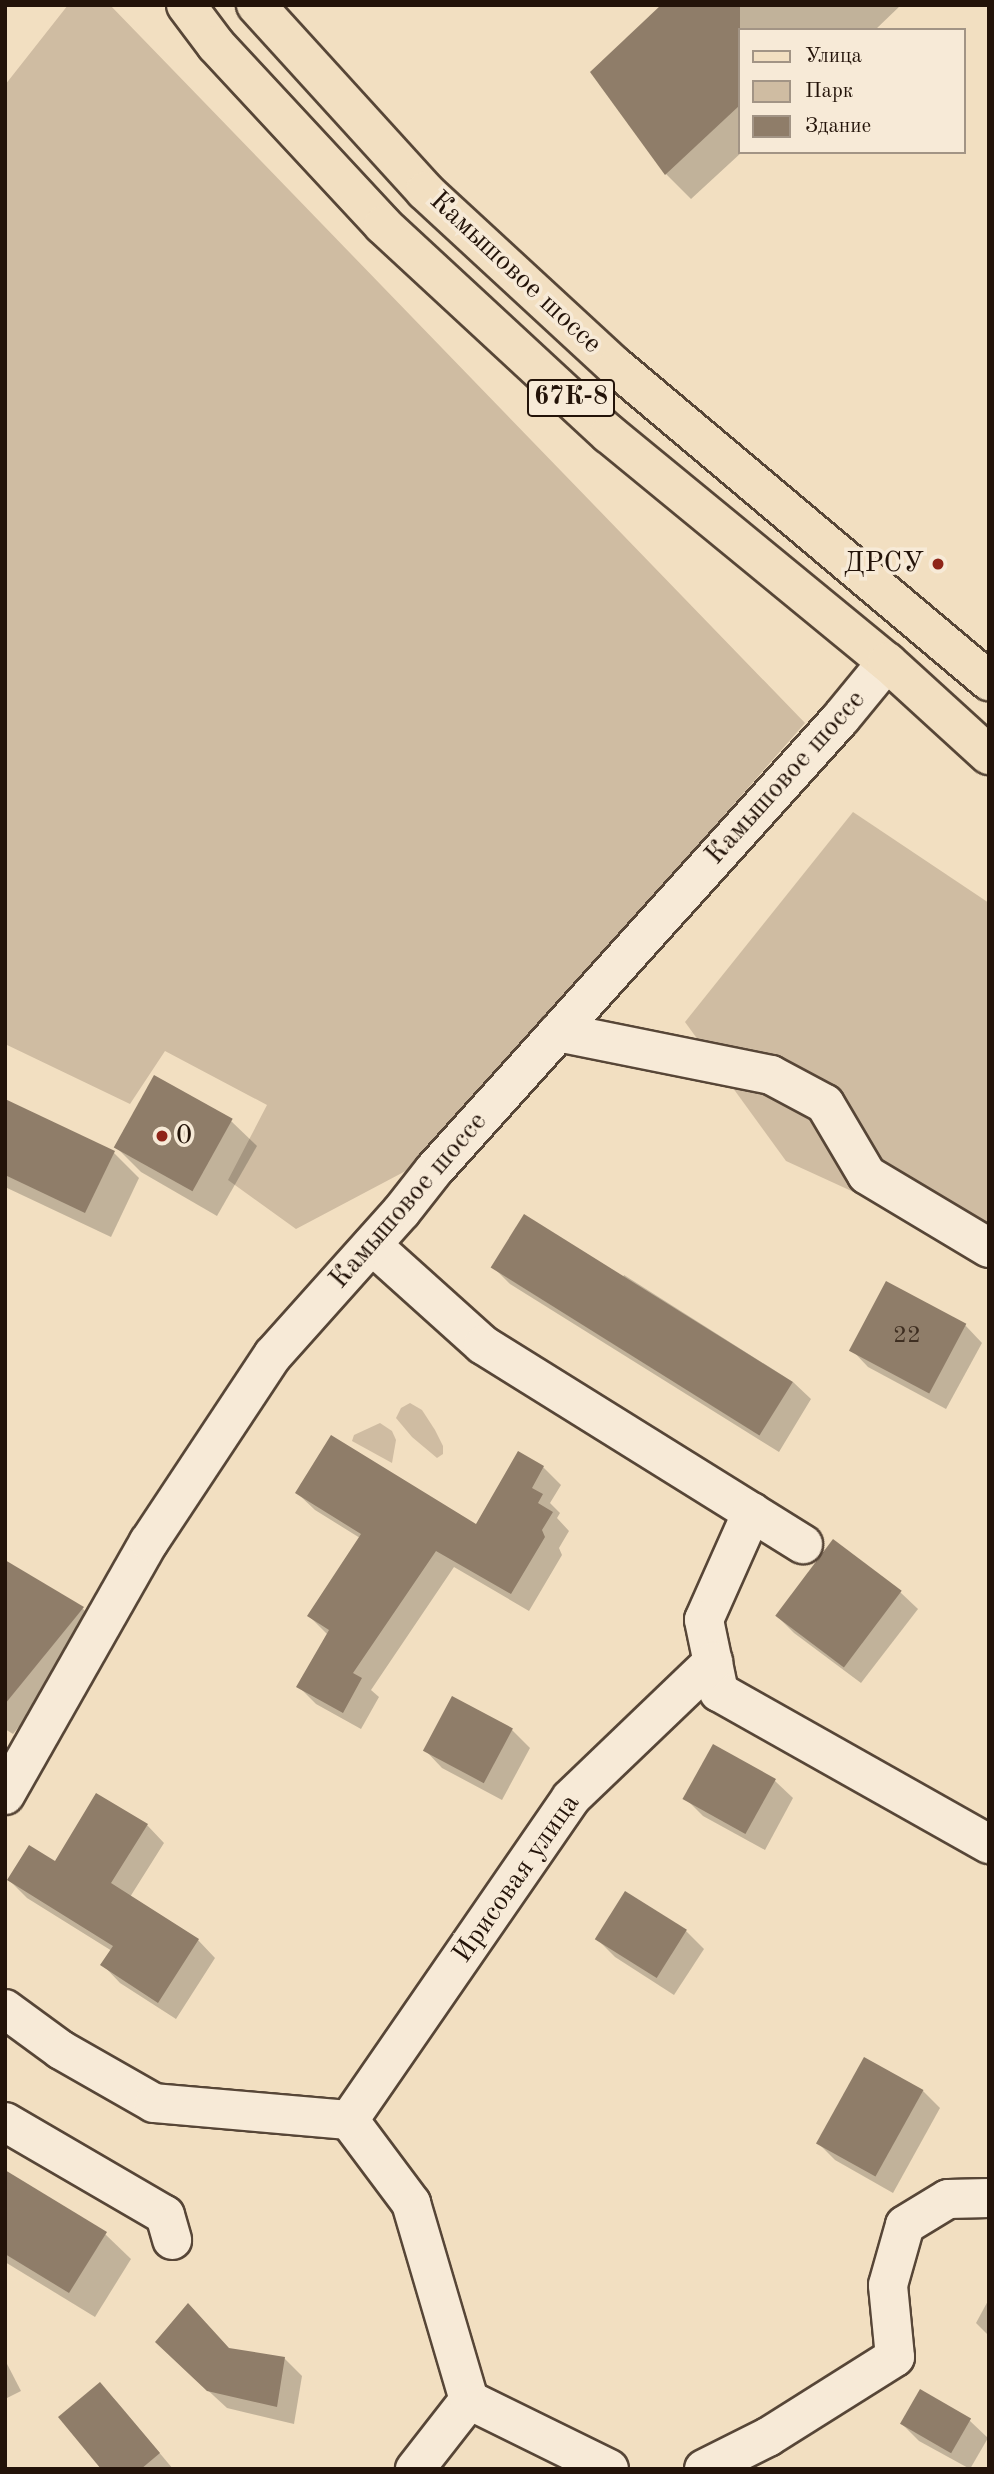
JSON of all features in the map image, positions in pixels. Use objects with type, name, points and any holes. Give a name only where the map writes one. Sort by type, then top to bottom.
[{"type":"main road","name":"Камышовое шоссе","points":[[186,5],[216,45],[383,225],[609,434],[887,662],[989,755]]},
{"type":"main road","name":"Камышовое шоссе","points":[[256,5],[425,191],[525,284],[616,367],[989,681]]},
{"type":"street","name":"Камышовое шоссе","points":[[5,1795],[149,1542],[273,1355],[372,1245],[434,1170],[841,718],[887,662]]},
{"type":"street","points":[[558,1032],[771,1075],[825,1104],[867,1175],[989,1248]]},
{"type":"street","points":[[372,1245],[483,1345],[803,1544]]},
{"type":"street","points":[[752,1512],[704,1620],[719,1692],[989,1844]]},
{"type":"street","name":"Ирисовая улица","points":[[349,2119],[571,1798],[713,1662]]},
{"type":"street","points":[[5,2009],[61,2050],[154,2102],[349,2119],[411,2203],[469,2400],[609,2469]]},
{"type":"street","points":[[5,2122],[165,2215],[172,2240]]},
{"type":"street","points":[[704,2469],[768,2437],[895,2357],[888,2285],[905,2225],[948,2199],[989,2198]]},
{"type":"street","points":[[415,2469],[469,2400]]},
{"type":"green space","points":[[68,5],[110,5],[805,723],[417,1165],[296,1229],[228,1180],[267,1105],[165,1051],[130,1104],[5,1044],[5,85]]},
{"type":"green space","points":[[853,812],[989,903],[989,1254],[786,1161],[685,1022]]},
{"type":"green space","points":[[410,1403],[422,1410],[443,1446],[443,1454],[437,1458],[412,1437],[396,1418],[401,1408]]},
{"type":"green space","points":[[380,1423],[392,1431],[396,1440],[392,1463],[352,1441],[354,1435]]},
{"type":"building","points":[[661,5],[740,5],[738,107],[665,175],[590,72]]},
{"type":"building","points":[[154,1075],[233,1119],[192,1191],[114,1148]]},
{"type":"building","points":[[5,1099],[115,1151],[85,1213],[5,1175]]},
{"type":"building","points":[[524,1214],[793,1382],[759,1435],[491,1267]]},
{"type":"building","points":[[886,1281],[966,1324],[929,1393],[849,1351]]},
{"type":"building","points":[[331,1435],[476,1524],[518,1451],[544,1466],[532,1488],[543,1494],[538,1503],[553,1512],[542,1530],[545,1537],[511,1594],[436,1551],[353,1673],[362,1678],[343,1713],[296,1687],[329,1630],[307,1616],[361,1534],[295,1493]]},
{"type":"building","points":[[833,1539],[902,1591],[844,1667],[775,1616]]},
{"type":"building","points":[[5,1560],[84,1607],[5,1704]]},
{"type":"building","points":[[452,1696],[513,1728],[484,1783],[423,1751]]},
{"type":"building","points":[[713,1744],[776,1779],[745,1834],[682,1799]]},
{"type":"building","points":[[96,1793],[148,1824],[111,1883],[199,1939],[158,2003],[100,1965],[113,1946],[7,1880],[29,1845],[55,1861]]},
{"type":"building","points":[[625,1891],[687,1930],[657,1978],[595,1939]]},
{"type":"building","points":[[864,2057],[923,2090],[875,2177],[816,2144]]},
{"type":"building","points":[[5,2170],[107,2232],[69,2293],[5,2254]]},
{"type":"building","points":[[188,2303],[229,2348],[285,2357],[277,2407],[207,2391],[155,2342]]},
{"type":"building","points":[[100,2382],[160,2453],[141,2469],[101,2469],[58,2417]]},
{"type":"building","points":[[920,2389],[971,2418],[951,2453],[900,2424]]},
{"type":"place","name":"ДРСУ","points":[[938,564]]},
{"type":"place","name":"0","points":[[162,1136]]}]
